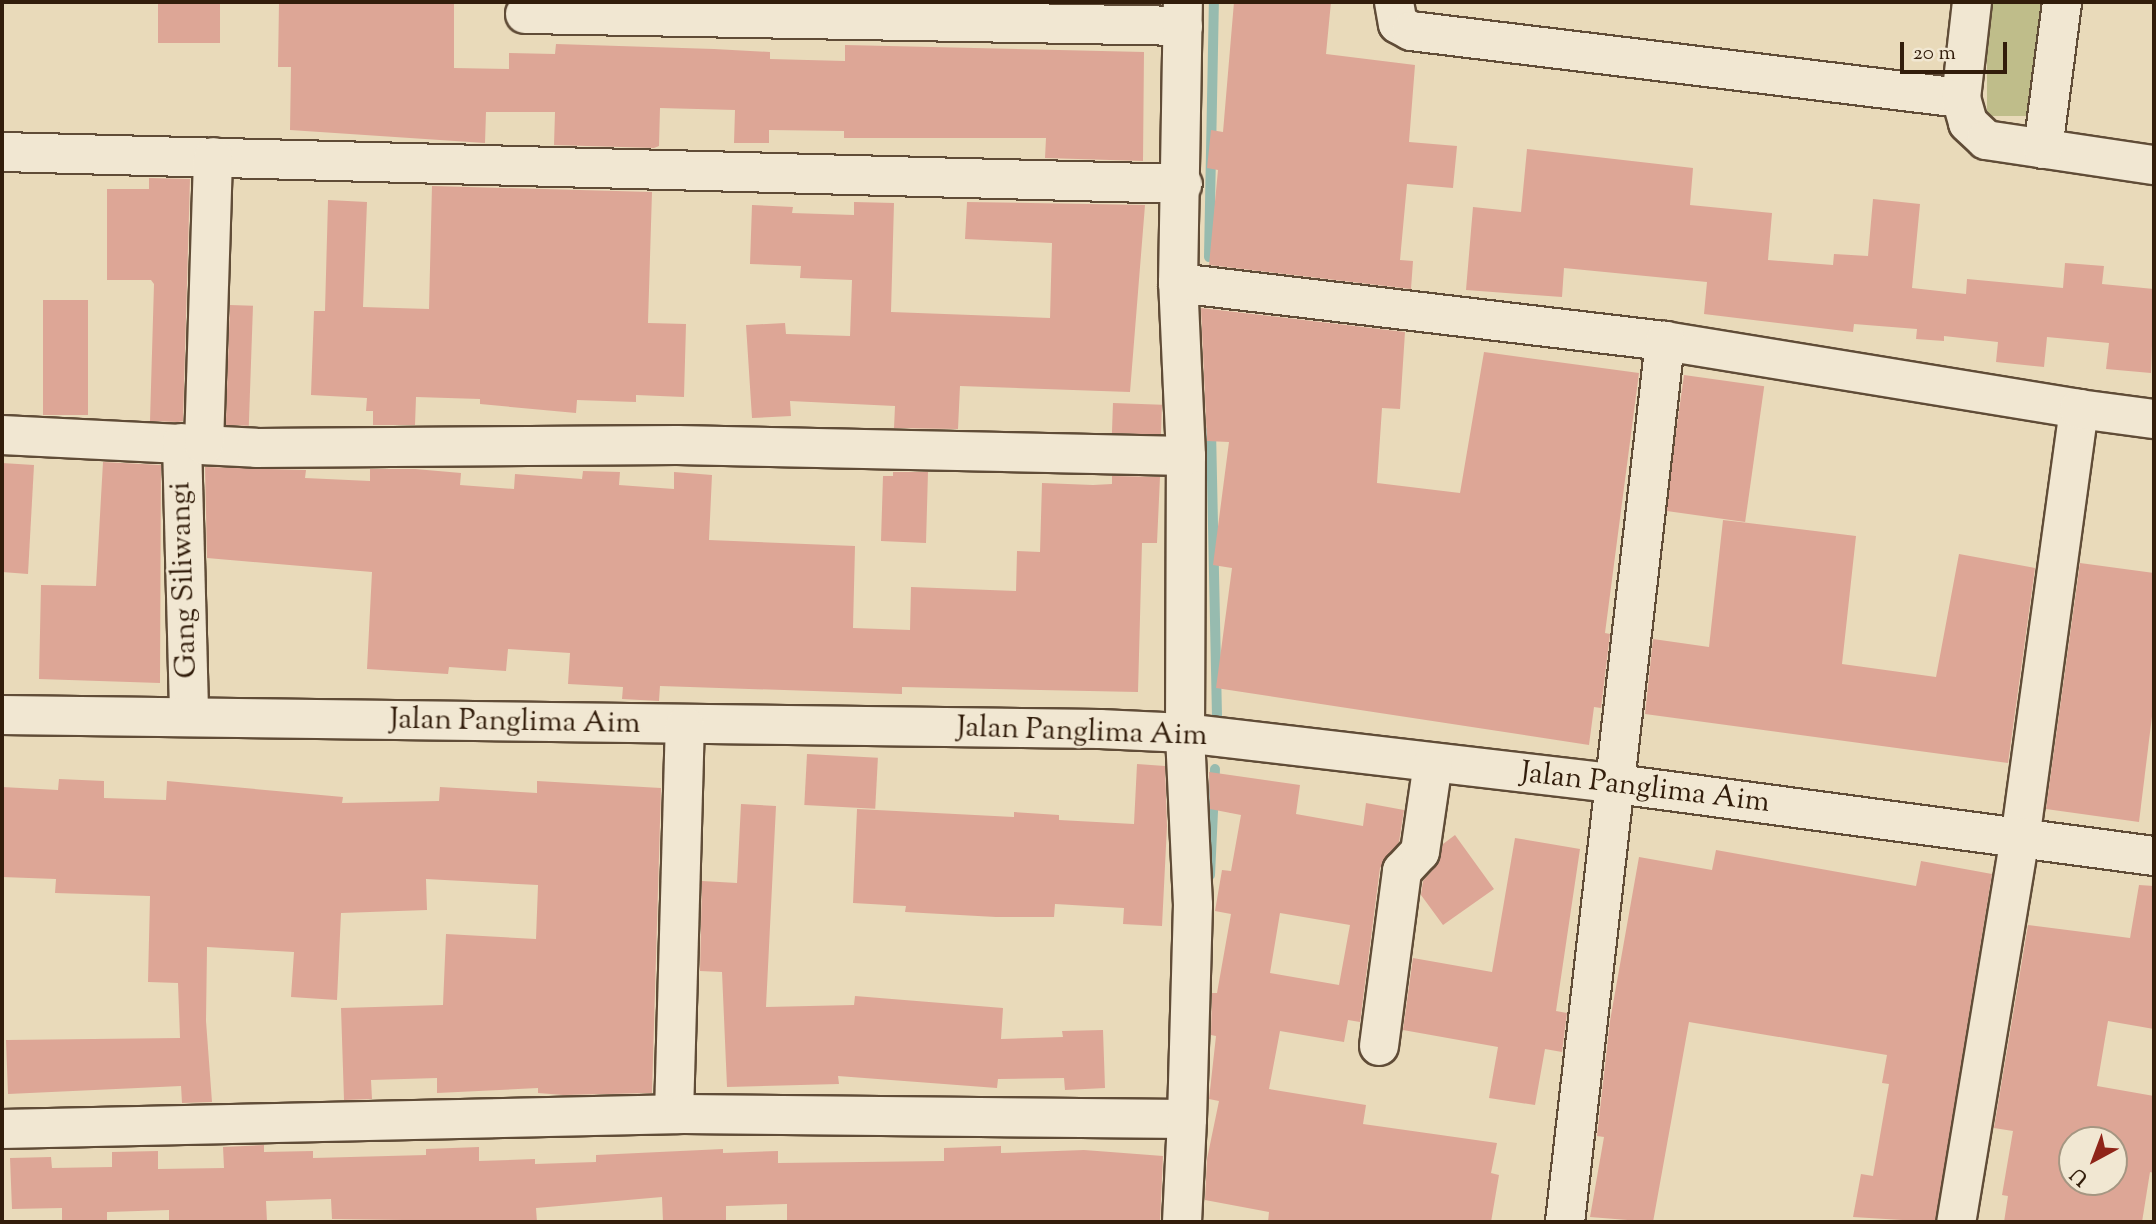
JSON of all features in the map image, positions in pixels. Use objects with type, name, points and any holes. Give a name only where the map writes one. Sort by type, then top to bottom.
[{"type":"street","points":[[1394,2],[1398,24],[1411,31],[1961,98]]},
{"type":"street","points":[[1972,2],[1961,98],[1968,123],[1986,140],[2154,165]]},
{"type":"street","points":[[2043,149],[2062,2]]},
{"type":"street","points":[[525,14],[1183,14],[1184,184],[1178,283],[1186,456],[1185,733],[1193,905],[1182,1222]]},
{"type":"street","points":[[2,152],[1184,184]]},
{"type":"street","name":"Gang Siliwangi","points":[[189,716],[193,444],[213,157]]},
{"type":"street","points":[[1178,283],[1665,341],[2154,419]]},
{"type":"street","points":[[1565,1222],[1618,784],[1665,341]]},
{"type":"street","points":[[1956,1222],[2020,837],[2079,409]]},
{"type":"street","points":[[2,435],[193,444],[677,445],[1186,456]]},
{"type":"street","name":"Jalan Panglima Aim","points":[[2,715],[685,726],[1100,729],[1185,733],[1618,784],[2154,856]]},
{"type":"street","points":[[674,1114],[685,726]]},
{"type":"street","points":[[1379,1046],[1402,871],[1420,852],[1433,763]]},
{"type":"street","points":[[2,1129],[674,1114],[1187,1119]]},
{"type":"shaded area","points":[[1987,2],[2053,2],[2053,116],[1987,116]]},
{"type":"building","points":[[158,2],[220,2],[220,43],[158,43]]},
{"type":"building","points":[[279,2],[454,2],[454,68],[509,69],[509,53],[555,54],[556,44],[770,52],[770,59],[845,61],[845,45],[1144,52],[1143,161],[1045,158],[1046,138],[844,138],[844,131],[769,130],[769,143],[734,143],[735,110],[660,108],[659,146],[654,148],[554,145],[555,112],[486,112],[485,143],[290,130],[291,67],[278,67]]},
{"type":"building","points":[[1234,2],[1331,2],[1326,54],[1415,65],[1409,142],[1457,146],[1453,188],[1407,184],[1400,260],[1413,261],[1411,289],[1209,265],[1218,170],[1207,168],[1211,130],[1223,132]]},
{"type":"building","points":[[1527,149],[1693,168],[1690,205],[1772,213],[1768,260],[1833,265],[1834,254],[1868,256],[1873,199],[1920,204],[1912,288],[1966,294],[1967,279],[2063,288],[2065,263],[2104,266],[2102,284],[2154,289],[2151,373],[2106,369],[2109,343],[2047,337],[2044,367],[1996,362],[1998,342],[1944,336],[1944,341],[1916,339],[1917,329],[1854,324],[1853,332],[1704,314],[1707,282],[1564,268],[1562,297],[1466,290],[1473,207],[1521,212]]},
{"type":"building","points":[[149,178],[190,179],[183,421],[178,422],[150,421],[154,284],[151,280],[107,280],[107,189],[149,189]]},
{"type":"building","points":[[432,186],[652,192],[648,323],[686,324],[684,397],[636,395],[636,402],[577,400],[576,413],[480,404],[480,399],[416,397],[415,425],[373,425],[373,411],[366,411],[367,398],[311,395],[314,311],[325,311],[328,200],[367,202],[363,307],[429,309]]},
{"type":"building","points":[[854,202],[894,203],[891,312],[1050,318],[1052,243],[965,239],[967,202],[1145,205],[1130,392],[960,386],[958,429],[894,428],[895,406],[790,401],[791,416],[752,418],[746,325],[785,323],[786,334],[850,336],[852,280],[800,278],[801,266],[750,264],[752,205],[793,207],[792,213],[854,215]]},
{"type":"building","points":[[43,300],[88,300],[88,415],[43,415]]},
{"type":"building","points":[[230,305],[253,306],[249,426],[226,425]]},
{"type":"building","points":[[1201,308],[1405,332],[1400,409],[1382,408],[1377,483],[1460,493],[1484,352],[1639,373],[1605,633],[1610,634],[1601,708],[1594,707],[1589,745],[1216,688],[1232,568],[1213,565],[1229,442],[1207,441]]},
{"type":"building","points":[[1684,375],[1764,386],[1745,522],[1665,511]]},
{"type":"building","points":[[1113,403],[1162,405],[1161,435],[1112,433]]},
{"type":"building","points":[[103,462],[161,465],[160,683],[39,679],[41,585],[96,586]]},
{"type":"building","points":[[2,463],[34,465],[28,574],[2,572]]},
{"type":"building","points":[[205,467],[306,470],[305,478],[370,481],[370,469],[415,469],[461,473],[460,485],[514,489],[515,474],[582,479],[583,471],[620,472],[619,485],[674,489],[674,472],[712,475],[709,540],[855,546],[853,628],[910,630],[911,587],[1016,591],[1017,551],[1040,552],[1042,483],[1093,485],[1112,484],[1112,476],[1160,477],[1157,543],[1142,543],[1138,692],[902,687],[902,694],[660,686],[659,701],[622,699],[623,687],[568,684],[570,653],[508,649],[506,671],[449,667],[448,674],[367,669],[372,572],[207,558]]},
{"type":"building","points":[[893,472],[928,472],[926,543],[881,541],[883,476],[893,476]]},
{"type":"building","points":[[1723,520],[1856,536],[1842,664],[1936,677],[1959,554],[2035,568],[2008,763],[1645,714],[1653,639],[1709,647]]},
{"type":"building","points":[[2080,563],[2154,573],[2154,700],[2139,822],[2046,809]]},
{"type":"building","points":[[807,754],[878,758],[875,809],[804,805]]},
{"type":"building","points":[[1137,764],[1165,766],[1167,826],[1162,926],[1123,924],[1124,908],[1055,904],[1054,917],[996,917],[905,912],[906,906],[853,903],[857,809],[1014,817],[1014,812],[1059,815],[1059,820],[1134,824]]},
{"type":"building","points":[[1209,772],[1300,785],[1296,814],[1363,826],[1366,803],[1404,810],[1399,842],[1380,868],[1360,1022],[1348,1020],[1344,1042],[1280,1031],[1269,1089],[1366,1105],[1363,1124],[1497,1143],[1491,1173],[1499,1175],[1491,1222],[1268,1222],[1269,1212],[1205,1200],[1207,1159],[1219,1101],[1209,1099],[1216,1036],[1211,1035],[1212,993],[1217,993],[1231,914],[1215,911],[1222,870],[1231,871],[1241,815],[1210,809]],"holes":[[[1280,913],[1350,925],[1339,985],[1270,973]]]},
{"type":"building","points":[[59,779],[104,781],[104,798],[166,800],[167,781],[343,797],[342,803],[439,801],[440,787],[537,793],[537,781],[661,788],[652,1093],[563,1095],[538,1093],[538,1088],[437,1093],[437,1078],[371,1080],[372,1099],[344,1100],[341,1008],[443,1005],[446,934],[536,939],[538,885],[426,879],[427,910],[341,913],[337,1000],[291,997],[294,952],[207,947],[206,1021],[212,1102],[182,1103],[181,1086],[8,1094],[6,1040],[180,1038],[178,983],[148,982],[150,896],[55,893],[56,879],[2,877],[2,787],[58,790]]},
{"type":"building","points":[[741,804],[776,806],[766,1007],[854,1005],[855,996],[1003,1008],[1001,1039],[1063,1037],[1062,1031],[1103,1030],[1105,1088],[1065,1090],[1064,1078],[998,1079],[997,1088],[838,1076],[839,1084],[727,1087],[722,972],[700,971],[702,881],[737,883]]},
{"type":"building","points":[[1455,835],[1494,889],[1443,925],[1421,895],[1423,881],[1436,866],[1443,844]]},
{"type":"building","points":[[1515,838],[1580,849],[1556,1011],[1567,1013],[1562,1052],[1545,1049],[1535,1105],[1489,1098],[1498,1047],[1403,1030],[1413,958],[1492,972]]},
{"type":"building","points":[[1716,850],[1916,886],[1921,861],[1992,874],[1935,1222],[1853,1217],[1861,1174],[1873,1176],[1889,1084],[1882,1083],[1887,1055],[1689,1022],[1653,1222],[1590,1217],[1604,1137],[1597,1136],[1610,1021],[1639,857],[1712,870]]},
{"type":"building","points":[[2139,885],[2154,886],[2154,1029],[2108,1021],[2097,1086],[2154,1096],[2154,1173],[2150,1172],[2142,1222],[2004,1222],[2008,1196],[2002,1195],[2013,1131],[1994,1128],[2028,925],[2130,938]]},
{"type":"building","points":[[264,1145],[264,1152],[313,1151],[313,1158],[426,1155],[426,1149],[479,1147],[479,1161],[535,1159],[535,1164],[596,1162],[596,1155],[723,1149],[723,1153],[778,1151],[778,1163],[944,1161],[944,1148],[1001,1146],[1001,1153],[1084,1150],[1163,1156],[1160,1222],[787,1222],[787,1204],[726,1206],[726,1222],[663,1222],[662,1197],[536,1208],[537,1222],[332,1219],[331,1199],[266,1201],[267,1222],[169,1222],[169,1210],[107,1212],[107,1222],[62,1222],[62,1208],[12,1209],[10,1158],[51,1157],[52,1168],[112,1167],[112,1152],[158,1151],[158,1169],[224,1168],[223,1147]]},
{"type":"waterway","points":[[1209,257],[1214,2]]},
{"type":"waterway","points":[[1211,430],[1217,718]]},
{"type":"waterway","points":[[1210,875],[1215,769]]}]
